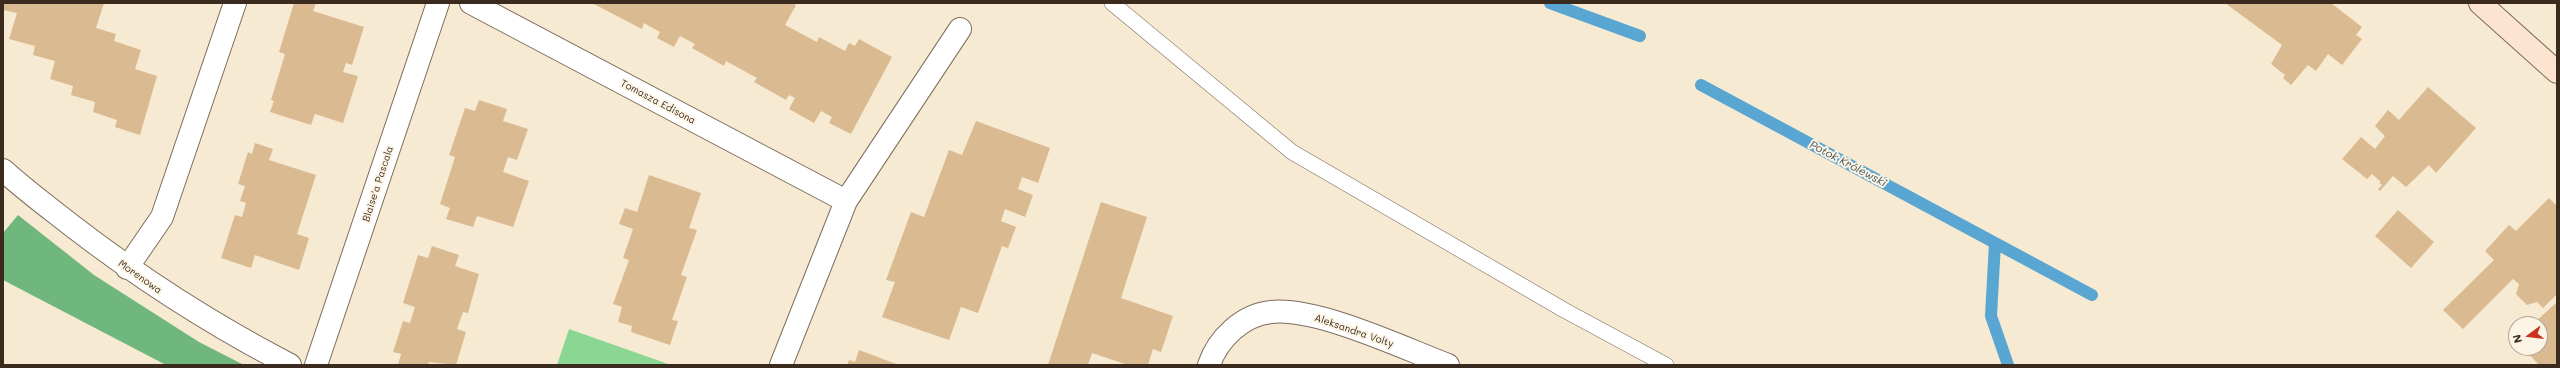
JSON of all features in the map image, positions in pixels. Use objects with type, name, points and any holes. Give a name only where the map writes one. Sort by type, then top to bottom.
[{"type":"main road","points":[[2480,3],[2557,72]]},
{"type":"street","points":[[127,268],[162,217],[235,3]]},
{"type":"street","name":"Blaise'a Pascala","points":[[316,365],[438,3]]},
{"type":"street","name":"Tomasza Edisona","points":[[471,3],[846,201]]},
{"type":"street","points":[[781,365],[846,201],[960,28]]},
{"type":"street","name":"Morenowa","points":[[3,170],[127,268],[173,299],[236,337],[290,365]]},
{"type":"street","name":"Aleksandra Volty","points":[[1209,365],[1226,336],[1243,320],[1270,312],[1306,314],[1448,365]]},
{"type":"lane","points":[[1112,3],[1292,152],[1564,310],[1666,365]]},
{"type":"green space","points":[[18,215],[94,275],[199,342],[244,365],[166,365],[3,280],[3,233]]},
{"type":"green space","points":[[569,329],[671,365],[557,365]]},
{"type":"building","points":[[3,3],[104,3],[96,28],[116,34],[114,41],[141,50],[135,69],[157,76],[140,135],[115,127],[117,120],[93,112],[95,102],[71,95],[73,86],[50,79],[55,61],[33,55],[35,46],[9,39],[17,13],[3,10]]},
{"type":"building","points":[[294,3],[316,3],[313,11],[364,27],[352,65],[346,63],[343,72],[358,76],[343,123],[315,114],[311,125],[270,112],[274,101],[271,100],[285,54],[279,52]]},
{"type":"building","points":[[592,3],[793,3],[796,5],[785,25],[817,42],[819,37],[845,51],[849,43],[855,46],[859,39],[892,57],[851,134],[829,123],[832,117],[821,111],[814,123],[789,109],[795,98],[789,95],[786,100],[754,82],[757,78],[726,61],[724,66],[692,48],[695,44],[680,36],[674,47],[657,38],[660,32],[644,23],[642,29]]},
{"type":"building","points":[[2225,3],[2331,3],[2362,27],[2356,35],[2362,39],[2342,65],[2328,54],[2316,71],[2308,65],[2291,85],[2283,78],[2285,75],[2271,64],[2282,45]]},
{"type":"building","points":[[2428,87],[2476,128],[2436,173],[2429,165],[2406,187],[2393,176],[2380,191],[2378,189],[2382,185],[2379,183],[2381,182],[2372,174],[2367,179],[2342,159],[2361,137],[2375,149],[2385,136],[2375,126],[2388,110],[2399,120]]},
{"type":"building","points":[[479,100],[507,109],[503,121],[528,129],[517,160],[508,157],[503,172],[529,181],[513,227],[477,216],[473,227],[446,219],[450,208],[440,204],[455,157],[449,155],[465,108],[475,111]]},
{"type":"building","points":[[976,121],[1050,148],[1038,183],[1022,177],[1018,189],[1033,195],[1025,217],[1005,209],[1001,221],[1016,227],[1008,248],[1002,246],[978,313],[961,307],[949,340],[882,317],[895,282],[886,280],[911,212],[924,217],[949,150],[962,155]]},
{"type":"building","points":[[255,143],[273,149],[269,160],[316,175],[297,234],[309,238],[299,270],[255,255],[251,268],[221,258],[235,215],[242,217],[246,203],[240,201],[245,186],[238,184],[248,152],[252,154]]},
{"type":"building","points":[[649,175],[701,193],[689,228],[697,230],[681,275],[687,277],[672,320],[678,321],[670,345],[631,332],[632,326],[618,322],[622,307],[613,304],[629,260],[623,258],[633,229],[619,224],[625,208],[637,212]]},
{"type":"building","points":[[2549,198],[2557,206],[2557,294],[2543,308],[2537,302],[2527,305],[2516,294],[2519,284],[2513,279],[2463,329],[2443,310],[2494,260],[2485,251],[2509,225],[2516,231]]},
{"type":"building","points":[[1101,202],[1147,217],[1121,298],[1173,316],[1161,352],[1153,349],[1148,365],[1128,365],[1092,353],[1088,365],[1048,365]]},
{"type":"building","points":[[2398,210],[2434,242],[2411,268],[2375,236]]},
{"type":"building","points":[[432,246],[459,255],[455,266],[479,274],[468,313],[463,312],[457,329],[466,332],[456,365],[429,362],[428,365],[398,365],[401,354],[393,352],[403,321],[410,323],[415,307],[403,303],[418,255],[428,258]]},
{"type":"building","points":[[2557,302],[2557,365],[2539,365],[2531,356],[2548,356],[2548,316],[2542,316]]},
{"type":"building","points":[[859,350],[899,365],[847,365],[849,360],[855,362]]},
{"type":"waterway","name":"Potok Królewski","points":[[1550,3],[1640,36]]},
{"type":"waterway","name":"Potok Królewski","points":[[1701,85],[2092,295]]},
{"type":"waterway","name":"Potok Królewski","points":[[1995,243],[1991,316],[2008,365]]}]
